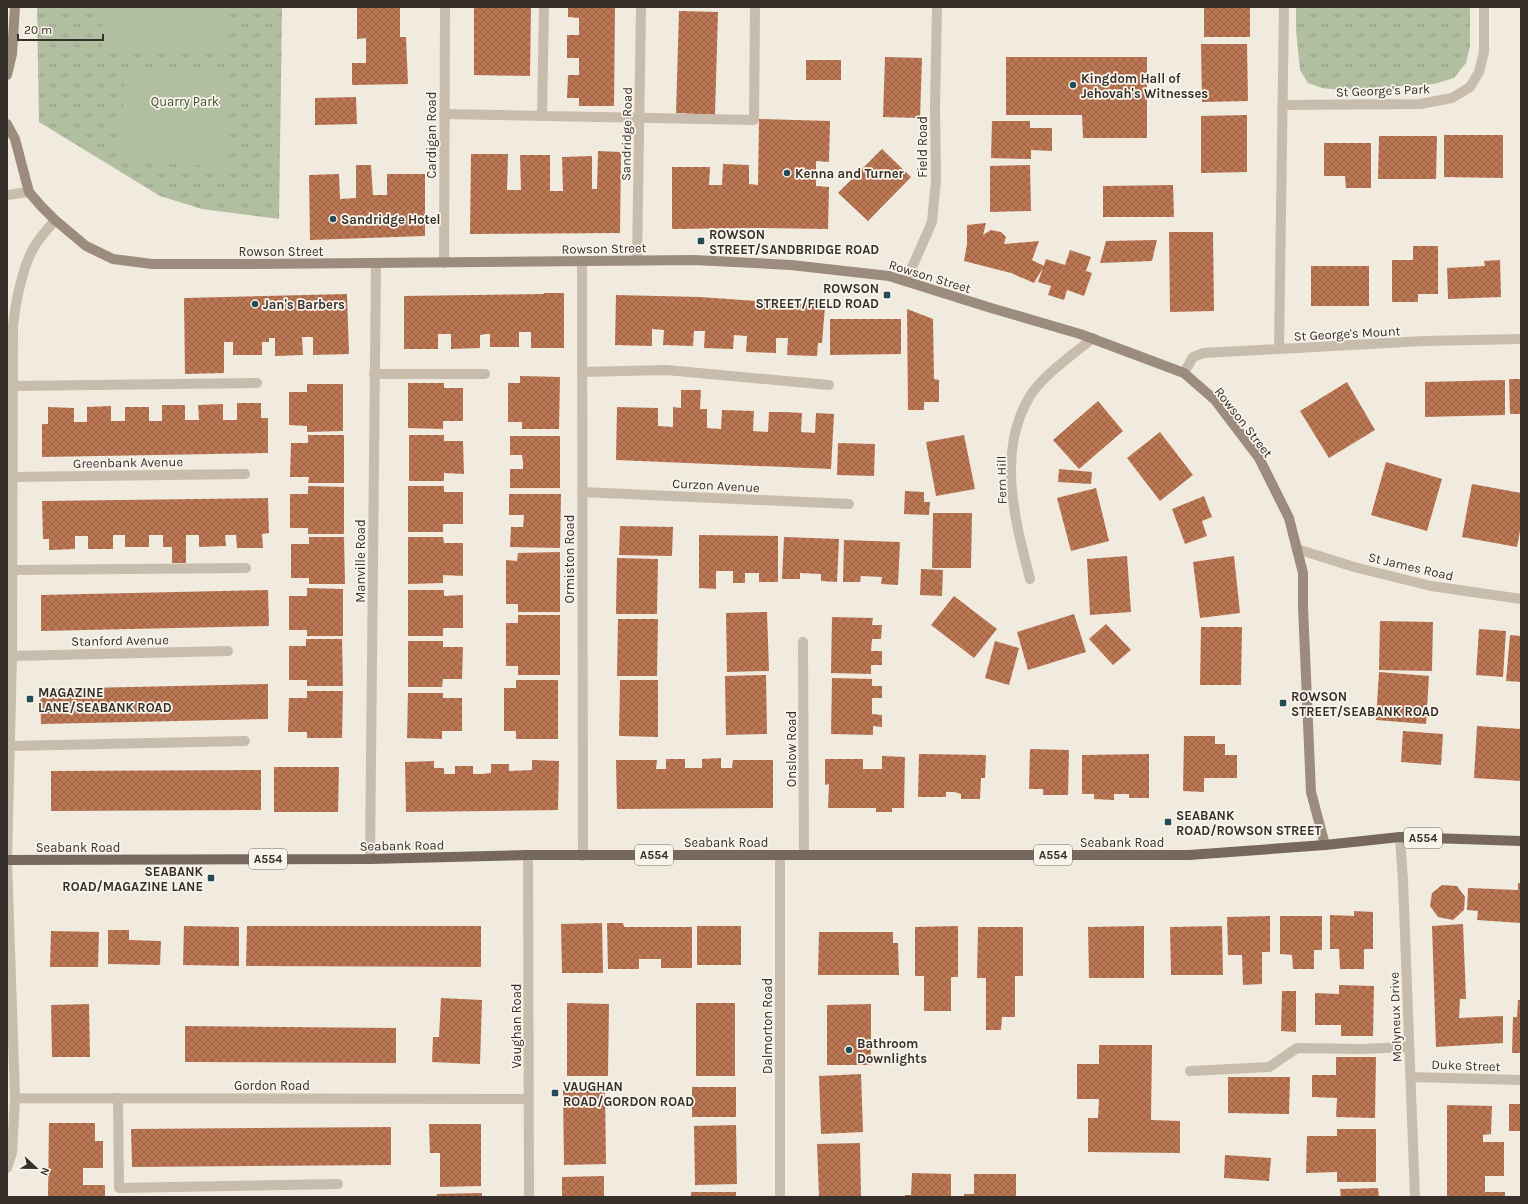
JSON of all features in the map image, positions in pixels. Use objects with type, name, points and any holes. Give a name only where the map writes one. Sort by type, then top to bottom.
[{"type":"main road","points":[[7,75],[12,54],[16,7]]},
{"type":"main road","name":"Rowson Street","points":[[7,124],[15,139],[29,192],[55,220],[86,246],[113,260],[152,264],[694,260],[792,265],[889,276],[1093,338],[1184,373],[1215,400],[1259,458],[1289,518],[1303,573],[1303,607],[1311,792],[1325,845]]},
{"type":"main road","name":"A554","points":[[1325,845],[1400,837],[1521,841]]},
{"type":"main road","name":"Seabank Road","points":[[7,860],[528,856],[1189,855],[1325,845]]},
{"type":"street","name":"Cardigan Road","points":[[444,263],[445,7]]},
{"type":"street","points":[[542,116],[544,7]]},
{"type":"street","name":"Sandridge Road","points":[[637,261],[641,7]]},
{"type":"street","points":[[444,114],[754,120],[755,7],[747,7]]},
{"type":"street","name":"Field Road","points":[[906,281],[932,222],[936,180],[935,108],[937,7]]},
{"type":"street","points":[[1279,349],[1284,7]]},
{"type":"street","name":"St George's Park","points":[[1282,105],[1420,104],[1452,98],[1470,87],[1479,72],[1484,52],[1484,7]]},
{"type":"street","points":[[7,195],[29,192]]},
{"type":"street","points":[[7,1168],[12,1153],[15,1098],[9,1008],[7,860],[10,746],[9,722],[12,656],[9,621],[12,570],[10,501],[12,476],[13,386],[10,327],[24,271],[35,245],[55,220]]},
{"type":"street","name":"Ormiston Road","points":[[582,262],[583,856]]},
{"type":"street","name":"Manville Road","points":[[370,858],[376,263]]},
{"type":"street","name":"Fern Hill","points":[[1030,579],[1015,518],[1010,462],[1018,422],[1031,395],[1050,374],[1093,338]]},
{"type":"street","name":"St George's Mount","points":[[1184,373],[1193,357],[1204,353],[1424,342],[1521,339]]},
{"type":"street","points":[[582,372],[666,370],[829,385]]},
{"type":"street","points":[[374,374],[485,374]]},
{"type":"street","points":[[13,386],[257,383]]},
{"type":"street","name":"Greenbank Avenue","points":[[12,476],[245,474]]},
{"type":"street","name":"Curzon Avenue","points":[[582,492],[849,504]]},
{"type":"street","name":"St James Road","points":[[1297,549],[1354,566],[1431,586],[1521,600]]},
{"type":"street","points":[[12,570],[246,568]]},
{"type":"street","name":"Onslow Road","points":[[803,642],[804,855]]},
{"type":"street","name":"Stanford Avenue","points":[[12,656],[228,651]]},
{"type":"street","points":[[10,746],[245,740]]},
{"type":"street","name":"Molyneux Drive","points":[[1400,837],[1415,1197]]},
{"type":"street","name":"Dalmorton Road","points":[[780,855],[780,1197]]},
{"type":"street","name":"Vaughan Road","points":[[528,856],[529,1197]]},
{"type":"street","points":[[1190,1071],[1269,1067],[1298,1048],[1361,1049],[1409,1047]]},
{"type":"street","name":"Duke Street","points":[[1410,1077],[1521,1080]]},
{"type":"street","name":"Gordon Road","points":[[15,1098],[529,1098]]},
{"type":"street","points":[[118,1098],[119,1188],[338,1184]]},
{"type":"green space","name":"Quarry Park","points":[[37,7],[282,7],[279,219],[202,209],[160,196],[39,122]]},
{"type":"green space","points":[[103,7],[229,7],[229,52],[103,53]]},
{"type":"green space","points":[[1296,7],[1470,7],[1470,46],[1466,63],[1454,78],[1434,84],[1341,90],[1322,88],[1308,83],[1300,70],[1296,30]]},
{"type":"green space","points":[[126,70],[230,74],[228,167],[118,161]]},
{"type":"building","points":[[357,7],[400,7],[400,37],[406,37],[408,84],[352,85],[352,63],[366,63],[366,38],[357,39]]},
{"type":"building","points":[[474,7],[531,7],[530,76],[474,75]]},
{"type":"building","points":[[568,7],[615,7],[614,106],[579,106],[579,98],[567,98],[568,75],[579,75],[579,58],[567,58],[567,35],[579,35],[579,18],[568,17]]},
{"type":"building","points":[[1204,7],[1250,7],[1250,37],[1204,37]]},
{"type":"building","points":[[679,11],[718,12],[715,115],[676,113]]},
{"type":"building","points":[[1201,44],[1247,44],[1248,101],[1202,102]]},
{"type":"building","points":[[885,57],[922,58],[920,118],[883,117]]},
{"type":"building","points":[[1006,57],[1147,57],[1147,138],[1083,138],[1082,115],[1006,115]]},
{"type":"building","points":[[806,60],[841,60],[841,80],[806,80]]},
{"type":"building","points":[[356,97],[357,124],[315,125],[315,98]]},
{"type":"building","points":[[1247,115],[1247,172],[1201,173],[1201,116]]},
{"type":"building","points":[[759,119],[830,121],[829,162],[816,161],[816,186],[829,187],[828,229],[672,229],[672,167],[710,167],[709,185],[722,185],[723,164],[749,165],[749,184],[758,185]]},
{"type":"building","points":[[992,121],[1030,121],[1030,128],[1052,128],[1052,151],[1031,150],[1031,159],[991,158]]},
{"type":"building","points":[[1444,135],[1503,135],[1503,178],[1444,177]]},
{"type":"building","points":[[1379,136],[1437,136],[1436,179],[1378,179]]},
{"type":"building","points":[[1324,143],[1371,143],[1371,188],[1346,188],[1345,176],[1324,176]]},
{"type":"building","points":[[882,149],[911,177],[868,221],[838,193]]},
{"type":"building","points":[[598,151],[621,152],[620,233],[470,234],[471,154],[508,154],[507,190],[521,190],[520,155],[550,155],[550,191],[563,191],[562,157],[592,156],[592,189],[597,189]]},
{"type":"building","points":[[356,165],[371,165],[373,195],[387,195],[387,174],[425,174],[425,236],[310,240],[309,175],[339,174],[340,199],[356,198]]},
{"type":"building","points":[[1030,165],[1031,211],[990,212],[990,166]]},
{"type":"building","points":[[1173,185],[1174,217],[1103,217],[1103,186]]},
{"type":"building","points":[[986,223],[983,235],[991,230],[1001,232],[1006,237],[1004,244],[1039,241],[1032,260],[1044,266],[1034,283],[1011,273],[964,261],[967,244],[967,225]]},
{"type":"building","points":[[1169,232],[1213,232],[1214,311],[1170,312]]},
{"type":"building","points":[[1157,240],[1152,261],[1100,263],[1106,241]]},
{"type":"building","points":[[1413,246],[1438,246],[1438,294],[1418,294],[1418,302],[1392,302],[1392,260],[1413,260]]},
{"type":"building","points":[[1070,250],[1091,257],[1086,271],[1092,273],[1084,296],[1067,290],[1064,300],[1048,295],[1051,286],[1038,282],[1046,259],[1065,265]]},
{"type":"building","points":[[1500,260],[1501,297],[1448,299],[1447,268],[1485,266],[1484,261]]},
{"type":"building","points":[[1311,266],[1369,266],[1369,306],[1311,306]]},
{"type":"building","points":[[564,293],[564,348],[531,348],[531,332],[519,332],[519,347],[490,347],[490,334],[486,334],[480,335],[480,348],[451,349],[451,334],[438,334],[438,349],[404,349],[404,296]]},
{"type":"building","points":[[347,294],[349,354],[313,355],[313,337],[302,337],[303,355],[275,356],[275,338],[269,338],[269,342],[262,342],[262,355],[233,355],[233,342],[224,342],[224,373],[185,374],[184,298]]},
{"type":"building","points":[[616,295],[700,297],[825,306],[822,343],[818,343],[817,356],[787,355],[788,338],[776,338],[776,353],[746,352],[747,336],[734,335],[733,349],[704,348],[705,331],[694,331],[693,346],[663,345],[664,330],[652,329],[652,346],[615,345]]},
{"type":"building","points":[[907,309],[933,319],[934,379],[939,380],[939,402],[924,402],[924,410],[908,410]]},
{"type":"building","points":[[830,319],[901,319],[901,354],[830,355]]},
{"type":"building","points":[[520,376],[560,377],[559,429],[522,429],[522,422],[508,422],[508,383],[520,383]]},
{"type":"building","points":[[1509,379],[1521,379],[1521,414],[1510,414]]},
{"type":"building","points":[[1505,380],[1505,415],[1425,417],[1425,382]]},
{"type":"building","points":[[1347,382],[1375,430],[1329,458],[1300,411]]},
{"type":"building","points":[[408,383],[444,383],[444,388],[463,388],[463,421],[443,421],[443,429],[408,428]]},
{"type":"building","points":[[307,384],[343,384],[343,431],[307,432],[307,426],[289,425],[289,392],[307,392]]},
{"type":"building","points":[[681,390],[701,390],[700,409],[707,409],[707,428],[721,429],[722,410],[754,411],[753,431],[768,432],[769,412],[785,412],[802,413],[801,432],[815,433],[816,413],[834,414],[831,469],[616,460],[617,407],[658,408],[658,426],[673,427],[673,407],[681,408]]},
{"type":"building","points":[[1098,401],[1123,431],[1079,469],[1053,440]]},
{"type":"building","points":[[237,403],[261,403],[261,418],[268,418],[268,453],[42,457],[42,424],[48,424],[48,407],[74,408],[74,422],[87,422],[87,407],[111,406],[111,421],[125,421],[125,407],[149,407],[149,421],[162,421],[162,405],[185,405],[185,420],[199,420],[198,405],[223,404],[223,420],[237,420]]},
{"type":"building","points":[[1160,432],[1193,475],[1160,501],[1127,458]]},
{"type":"building","points":[[308,435],[344,435],[344,483],[308,483],[309,477],[290,477],[291,443],[308,443]]},
{"type":"building","points":[[409,435],[444,435],[444,441],[463,441],[464,474],[444,473],[444,481],[409,481]]},
{"type":"building","points":[[964,435],[975,489],[936,496],[926,442]]},
{"type":"building","points":[[510,436],[560,436],[560,488],[510,488],[510,469],[523,469],[523,462],[522,455],[510,455]]},
{"type":"building","points":[[838,443],[875,444],[874,476],[837,475]]},
{"type":"building","points":[[1386,462],[1442,479],[1427,531],[1371,515]]},
{"type":"building","points":[[1059,469],[1092,472],[1091,484],[1058,482]]},
{"type":"building","points":[[1472,484],[1521,493],[1521,526],[1517,547],[1462,537]]},
{"type":"building","points":[[308,486],[344,487],[344,534],[308,534],[308,528],[290,528],[290,494],[308,494]]},
{"type":"building","points":[[408,486],[444,486],[444,492],[463,492],[463,524],[443,524],[443,532],[408,532]]},
{"type":"building","points":[[1096,488],[1109,541],[1071,551],[1057,498]]},
{"type":"building","points":[[905,491],[924,492],[924,502],[930,502],[929,515],[904,514]]},
{"type":"building","points":[[509,494],[561,494],[560,548],[510,547],[511,527],[523,527],[524,515],[509,515]]},
{"type":"building","points":[[1204,496],[1212,517],[1202,521],[1207,536],[1185,544],[1172,509]]},
{"type":"building","points":[[268,498],[269,533],[262,534],[263,548],[237,548],[236,535],[225,535],[226,546],[199,547],[199,535],[186,535],[186,563],[172,563],[172,547],[163,547],[163,535],[149,535],[149,547],[125,547],[125,535],[113,535],[113,549],[88,549],[88,536],[75,536],[75,549],[49,550],[49,539],[43,539],[42,501]]},
{"type":"building","points":[[933,513],[972,513],[971,568],[932,568]]},
{"type":"building","points":[[620,526],[673,527],[672,556],[619,555]]},
{"type":"building","points":[[699,535],[778,536],[778,582],[759,582],[759,573],[745,573],[745,583],[733,583],[733,571],[716,571],[716,589],[699,588]]},
{"type":"building","points":[[309,537],[344,537],[345,584],[309,584],[309,578],[291,578],[291,544],[309,544]]},
{"type":"building","points":[[408,537],[443,537],[444,543],[463,543],[463,576],[443,575],[443,583],[408,584]]},
{"type":"building","points":[[784,537],[839,539],[837,582],[821,581],[821,574],[800,573],[800,579],[782,579]]},
{"type":"building","points":[[844,540],[900,542],[898,585],[881,584],[882,577],[861,576],[860,582],[843,582]]},
{"type":"building","points":[[560,552],[560,612],[518,612],[518,604],[506,604],[506,560],[517,561],[518,553]]},
{"type":"building","points":[[1127,556],[1131,612],[1090,615],[1087,559]]},
{"type":"building","points":[[1234,556],[1240,613],[1200,618],[1193,562]]},
{"type":"building","points":[[617,558],[658,559],[657,614],[616,614]]},
{"type":"building","points":[[921,569],[943,570],[942,596],[920,595]]},
{"type":"building","points":[[307,588],[343,589],[343,636],[307,636],[307,630],[289,630],[289,596],[307,596]]},
{"type":"building","points":[[268,590],[269,626],[41,631],[41,595]]},
{"type":"building","points":[[408,590],[444,590],[444,596],[463,595],[463,628],[443,628],[443,636],[408,636]]},
{"type":"building","points":[[954,596],[997,629],[974,658],[931,625]]},
{"type":"building","points":[[767,612],[769,671],[727,672],[726,613]]},
{"type":"building","points":[[1074,614],[1086,652],[1028,670],[1017,632]]},
{"type":"building","points":[[518,615],[560,615],[560,675],[518,675],[518,666],[506,666],[506,623],[518,623]]},
{"type":"building","points":[[832,617],[873,618],[872,625],[882,625],[881,639],[872,639],[871,651],[882,651],[882,665],[871,665],[871,674],[831,673]]},
{"type":"building","points":[[618,619],[658,619],[657,676],[617,676]]},
{"type":"building","points":[[1380,621],[1433,622],[1432,671],[1379,670]]},
{"type":"building","points":[[1106,624],[1131,650],[1113,665],[1089,639]]},
{"type":"building","points":[[1201,627],[1242,627],[1241,685],[1200,685]]},
{"type":"building","points":[[1479,629],[1506,631],[1503,677],[1476,675]]},
{"type":"building","points":[[1510,635],[1521,636],[1521,682],[1506,681]]},
{"type":"building","points":[[306,639],[342,639],[343,686],[307,686],[307,680],[289,680],[289,646],[306,646]]},
{"type":"building","points":[[408,641],[443,641],[443,647],[463,647],[462,679],[443,679],[442,687],[408,687]]},
{"type":"building","points":[[995,641],[1019,648],[1009,685],[985,678]]},
{"type":"building","points":[[1379,672],[1429,676],[1426,724],[1376,720]]},
{"type":"building","points":[[766,675],[767,734],[726,735],[725,676]]},
{"type":"building","points":[[832,678],[872,679],[872,686],[882,686],[882,698],[872,698],[872,714],[882,715],[882,727],[873,726],[873,735],[831,734]]},
{"type":"building","points":[[516,680],[558,680],[558,739],[516,739],[516,731],[504,731],[504,688],[516,688]]},
{"type":"building","points":[[620,680],[658,680],[658,737],[619,736]]},
{"type":"building","points":[[268,684],[268,719],[41,724],[40,689]]},
{"type":"building","points":[[307,691],[343,691],[342,738],[307,738],[307,732],[288,732],[289,698],[307,698]]},
{"type":"building","points":[[408,693],[443,693],[443,698],[462,698],[462,731],[442,731],[442,739],[407,738]]},
{"type":"building","points":[[1477,726],[1521,729],[1521,781],[1474,778]]},
{"type":"building","points":[[1403,731],[1443,734],[1441,765],[1401,762]]},
{"type":"building","points":[[1184,736],[1215,736],[1215,744],[1225,744],[1225,755],[1237,755],[1237,778],[1204,778],[1204,792],[1183,791]]},
{"type":"building","points":[[1030,749],[1069,750],[1068,795],[1043,795],[1043,789],[1029,789]]},
{"type":"building","points":[[919,754],[986,755],[985,778],[981,778],[980,799],[961,799],[961,794],[954,792],[946,792],[946,797],[918,797]]},
{"type":"building","points":[[1149,754],[1149,798],[1129,798],[1129,794],[1114,794],[1114,800],[1094,799],[1094,794],[1082,794],[1082,755]]},
{"type":"building","points":[[882,756],[905,757],[904,808],[892,808],[892,812],[876,812],[876,808],[828,808],[829,784],[825,785],[825,759],[863,759],[863,769],[882,769]]},
{"type":"building","points":[[721,758],[721,768],[732,768],[733,760],[773,760],[773,808],[617,809],[616,760],[657,760],[656,769],[666,769],[666,759],[685,759],[685,768],[702,768],[702,759]]},
{"type":"building","points":[[532,760],[559,761],[558,810],[406,812],[405,762],[434,761],[434,768],[444,768],[444,774],[455,774],[455,766],[473,766],[473,774],[481,774],[491,773],[491,764],[509,764],[509,771],[532,770]]},
{"type":"building","points":[[274,767],[339,767],[338,812],[274,812]]},
{"type":"building","points":[[261,770],[261,810],[51,811],[51,771]]},
{"type":"building","points":[[1518,883],[1521,883],[1521,923],[1477,920],[1478,911],[1467,910],[1468,888],[1518,890]]},
{"type":"building","points":[[1442,885],[1457,886],[1465,897],[1464,910],[1453,920],[1438,917],[1430,906],[1432,893]]},
{"type":"building","points":[[1354,911],[1373,912],[1373,949],[1364,949],[1364,969],[1340,969],[1339,949],[1330,949],[1330,915],[1354,916]]},
{"type":"building","points":[[1270,916],[1270,952],[1262,952],[1262,984],[1243,985],[1242,955],[1228,955],[1227,917]]},
{"type":"building","points":[[1280,916],[1322,916],[1322,950],[1314,950],[1314,969],[1293,969],[1292,955],[1280,954]]},
{"type":"building","points":[[602,923],[603,973],[562,973],[561,924]]},
{"type":"building","points":[[607,923],[623,923],[624,927],[692,927],[692,968],[661,968],[661,959],[639,959],[639,969],[608,969]]},
{"type":"building","points":[[1463,924],[1466,999],[1460,999],[1459,1018],[1503,1016],[1503,1043],[1436,1047],[1432,926]]},
{"type":"building","points":[[184,926],[239,927],[239,966],[183,965]]},
{"type":"building","points":[[247,926],[481,926],[481,967],[246,966]]},
{"type":"building","points":[[697,926],[741,926],[741,965],[697,965]]},
{"type":"building","points":[[958,926],[958,977],[951,977],[951,1011],[924,1011],[924,976],[915,976],[915,927]]},
{"type":"building","points":[[1144,926],[1144,978],[1089,978],[1088,927]]},
{"type":"building","points":[[1222,926],[1223,975],[1171,975],[1170,927]]},
{"type":"building","points":[[978,927],[1023,927],[1023,976],[1015,976],[1015,1017],[1002,1017],[1001,1030],[986,1030],[986,978],[977,978]]},
{"type":"building","points":[[108,930],[129,930],[129,940],[161,941],[160,965],[108,964]]},
{"type":"building","points":[[51,931],[99,932],[98,967],[50,967]]},
{"type":"building","points":[[819,932],[893,932],[893,943],[898,943],[899,975],[818,975]]},
{"type":"building","points":[[1339,985],[1374,986],[1373,1036],[1341,1036],[1341,1025],[1315,1025],[1315,993],[1339,994]]},
{"type":"building","points":[[1282,991],[1296,991],[1296,1032],[1281,1031]]},
{"type":"building","points":[[441,998],[482,1000],[480,1064],[432,1062],[433,1037],[439,1037]]},
{"type":"building","points":[[1518,1000],[1521,1000],[1521,1053],[1512,1053],[1513,1017],[1517,1017]]},
{"type":"building","points":[[567,1003],[609,1004],[608,1076],[567,1076]]},
{"type":"building","points":[[696,1003],[735,1003],[735,1076],[696,1076]]},
{"type":"building","points":[[89,1004],[90,1057],[52,1057],[51,1005]]},
{"type":"building","points":[[871,1004],[871,1065],[827,1065],[827,1005]]},
{"type":"building","points":[[185,1026],[396,1028],[396,1063],[185,1062]]},
{"type":"building","points":[[1099,1045],[1152,1045],[1151,1120],[1180,1121],[1180,1153],[1088,1152],[1088,1118],[1098,1118],[1099,1099],[1077,1099],[1077,1064],[1099,1064]]},
{"type":"building","points":[[1336,1057],[1376,1057],[1375,1118],[1336,1117],[1337,1098],[1312,1097],[1312,1075],[1336,1075]]},
{"type":"building","points":[[861,1074],[863,1132],[821,1134],[819,1076]]},
{"type":"building","points":[[1228,1077],[1290,1077],[1289,1114],[1228,1113]]},
{"type":"building","points":[[692,1087],[736,1087],[736,1117],[692,1117]]},
{"type":"building","points":[[605,1089],[606,1164],[564,1165],[563,1090]]},
{"type":"building","points":[[1509,1104],[1521,1104],[1521,1131],[1509,1131]]},
{"type":"building","points":[[1447,1105],[1492,1106],[1491,1134],[1483,1135],[1483,1142],[1504,1142],[1504,1176],[1485,1176],[1485,1192],[1505,1192],[1505,1197],[1447,1197]]},
{"type":"building","points":[[49,1123],[95,1123],[95,1141],[103,1141],[103,1168],[83,1168],[83,1185],[105,1185],[105,1197],[48,1197]]},
{"type":"building","points":[[429,1124],[481,1124],[481,1186],[440,1187],[440,1153],[430,1153]]},
{"type":"building","points":[[736,1125],[737,1184],[695,1185],[694,1126]]},
{"type":"building","points":[[391,1127],[391,1165],[132,1167],[131,1129]]},
{"type":"building","points":[[1337,1129],[1376,1129],[1376,1182],[1337,1182],[1337,1172],[1306,1173],[1307,1136],[1337,1136]]},
{"type":"building","points":[[860,1143],[861,1197],[819,1197],[817,1144]]},
{"type":"building","points":[[1225,1155],[1271,1158],[1269,1181],[1224,1178]]},
{"type":"building","points":[[912,1173],[951,1174],[951,1197],[905,1197],[905,1195],[911,1195]]},
{"type":"building","points":[[974,1174],[1016,1174],[1016,1197],[964,1197],[964,1194],[974,1194]]},
{"type":"building","points":[[604,1176],[604,1197],[562,1197],[562,1177]]},
{"type":"building","points":[[1378,1188],[1379,1197],[1341,1197],[1340,1189]]},
{"type":"building","points":[[691,1192],[736,1192],[736,1197],[691,1197]]},
{"type":"building","points":[[482,1193],[482,1197],[437,1197],[437,1194]]},
{"type":"place","name":"Kingdom Hall of Jehovah's Witnesses","points":[[1073,85]]},
{"type":"place","name":"Kenna and Turner","points":[[787,173]]},
{"type":"place","name":"Sandridge Hotel","points":[[333,219]]},
{"type":"place","name":"ROWSON STREET/SANDBRIDGE ROAD","points":[[701,241]]},
{"type":"place","name":"ROWSON STREET/FIELD ROAD","points":[[887,295]]},
{"type":"place","name":"Jan's Barbers","points":[[255,304]]},
{"type":"place","name":"MAGAZINE LANE/SEABANK ROAD","points":[[30,699]]},
{"type":"place","name":"ROWSON STREET/SEABANK ROAD","points":[[1283,703]]},
{"type":"place","name":"SEABANK ROAD/ROWSON STREET","points":[[1168,822]]},
{"type":"place","name":"SEABANK ROAD/MAGAZINE LANE","points":[[211,878]]},
{"type":"place","name":"Bathroom Downlights","points":[[849,1050]]},
{"type":"place","name":"VAUGHAN ROAD/GORDON ROAD","points":[[555,1093]]}]
